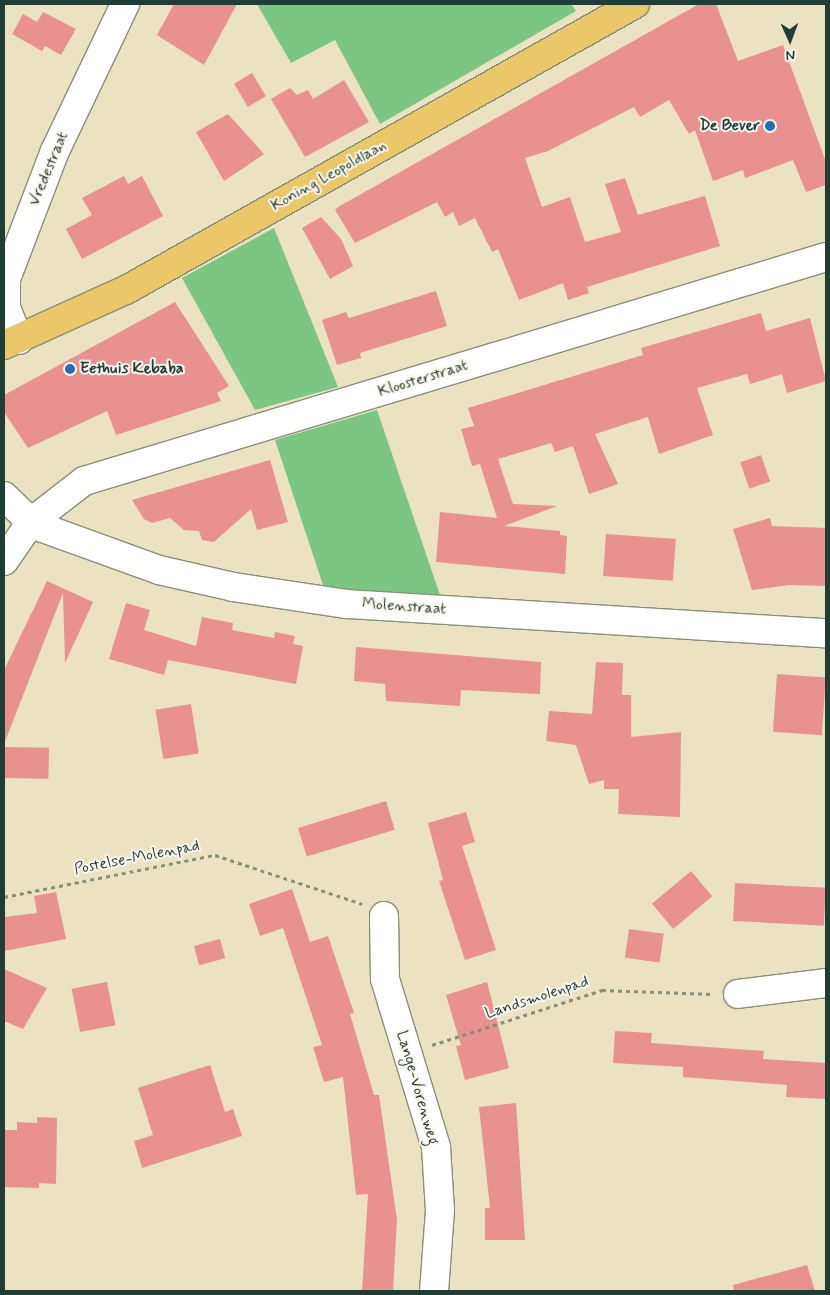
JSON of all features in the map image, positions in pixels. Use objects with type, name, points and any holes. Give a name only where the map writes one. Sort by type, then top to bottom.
[{"type":"main road","name":"Koning Leopoldlaan","points":[[11,342],[126,290],[635,4]]},
{"type":"street","name":"Vredestraat","points":[[11,342],[6,307],[6,280],[55,151],[125,4]]},
{"type":"street","name":"Kloosterstraat","points":[[4,561],[30,522],[84,481],[826,258]]},
{"type":"street","name":"Molenstraat","points":[[4,496],[30,522],[159,570],[233,587],[347,604],[826,633]]},
{"type":"street","name":"Lange-Vorenweg","points":[[384,916],[385,979],[436,1147],[440,1210],[434,1291]]},
{"type":"street","points":[[738,994],[826,983]]},
{"type":"path","name":"Postelse-Molenpad","points":[[4,897],[214,855],[342,894],[384,916]]},
{"type":"path","name":"Landsmolenpad","points":[[408,1053],[602,990],[738,994]]},
{"type":"green space","points":[[257,4],[571,4],[576,11],[380,124],[335,40],[291,63]]},
{"type":"green space","points":[[274,228],[338,387],[255,410],[182,278]]},
{"type":"green space","points":[[377,410],[441,598],[325,591],[275,440]]},
{"type":"building","points":[[174,4],[237,4],[204,65],[157,35]]},
{"type":"building","points":[[699,4],[716,4],[738,61],[783,45],[826,162],[826,185],[806,192],[793,160],[745,178],[743,170],[713,181],[695,130],[689,134],[669,100],[640,117],[634,107],[548,151],[525,158],[542,207],[570,197],[585,242],[621,232],[605,184],[625,178],[638,215],[705,196],[720,246],[587,287],[589,293],[568,300],[563,283],[519,300],[498,249],[492,252],[475,218],[459,226],[453,212],[445,217],[437,202],[355,243],[335,210],[338,207]]},
{"type":"building","points":[[43,12],[76,29],[61,55],[45,46],[42,51],[12,34],[23,14],[37,22]]},
{"type":"building","points":[[252,73],[266,96],[248,107],[234,84]]},
{"type":"building","points":[[344,80],[369,122],[305,157],[271,99],[290,88],[297,95],[308,90],[313,99]]},
{"type":"building","points":[[228,114],[264,154],[224,181],[196,132]]},
{"type":"building","points":[[124,176],[128,184],[142,176],[163,216],[82,259],[66,229],[92,215],[82,198]]},
{"type":"building","points":[[321,217],[341,239],[353,266],[330,279],[302,228]]},
{"type":"building","points":[[436,291],[447,326],[360,353],[361,358],[337,365],[322,320],[346,312],[349,318]]},
{"type":"building","points":[[175,302],[229,386],[217,393],[221,401],[116,435],[107,411],[28,448],[4,412],[4,395]]},
{"type":"building","points":[[761,313],[766,331],[810,318],[826,381],[787,393],[782,374],[750,384],[747,374],[697,388],[713,435],[659,454],[648,417],[595,434],[618,484],[589,494],[573,446],[555,452],[551,443],[498,459],[513,504],[557,506],[504,526],[560,531],[560,535],[567,536],[565,574],[436,562],[440,512],[497,518],[480,464],[472,466],[461,429],[474,426],[468,408],[643,355],[641,348]]},
{"type":"building","points":[[761,455],[770,481],[749,489],[740,462]]},
{"type":"building","points":[[270,460],[288,522],[257,530],[251,509],[214,542],[202,540],[199,531],[184,530],[170,518],[152,523],[144,519],[132,500]]},
{"type":"building","points":[[770,518],[772,526],[826,528],[826,586],[790,585],[752,590],[733,529]]},
{"type":"building","points":[[606,534],[676,539],[673,581],[603,576]]},
{"type":"building","points":[[47,581],[93,602],[65,663],[63,593],[4,744],[4,670]]},
{"type":"building","points":[[126,603],[150,610],[144,630],[196,646],[202,617],[233,623],[232,630],[274,638],[275,632],[295,636],[293,644],[303,646],[296,684],[168,660],[164,675],[109,659]]},
{"type":"building","points":[[356,647],[541,662],[540,694],[461,690],[460,706],[386,701],[385,684],[354,681]]},
{"type":"building","points":[[596,662],[623,663],[622,695],[631,695],[631,737],[681,732],[680,817],[618,814],[619,789],[604,789],[604,780],[589,784],[576,745],[546,741],[549,711],[592,714]]},
{"type":"building","points":[[777,674],[826,677],[822,735],[773,732]]},
{"type":"building","points":[[191,704],[199,753],[163,759],[155,710]]},
{"type":"building","points":[[4,747],[49,748],[48,779],[4,778]]},
{"type":"building","points":[[386,801],[395,830],[307,857],[298,828]]},
{"type":"building","points":[[466,812],[475,842],[462,846],[496,950],[465,960],[439,881],[443,880],[428,823]]},
{"type":"building","points":[[691,871],[712,896],[673,929],[652,904]]},
{"type":"building","points":[[735,883],[826,888],[824,926],[733,921]]},
{"type":"building","points":[[292,889],[310,942],[328,936],[354,1013],[350,1014],[374,1095],[379,1095],[397,1220],[393,1291],[362,1291],[368,1194],[356,1195],[343,1077],[324,1082],[313,1047],[322,1045],[283,928],[260,936],[249,904]]},
{"type":"building","points":[[56,892],[66,939],[4,951],[4,917],[37,913],[34,896]]},
{"type":"building","points":[[629,929],[664,934],[660,963],[625,958]]},
{"type":"building","points":[[220,939],[225,958],[199,965],[194,946]]},
{"type":"building","points":[[4,969],[47,988],[23,1029],[4,1021]]},
{"type":"building","points":[[107,982],[115,1025],[80,1032],[72,989]]},
{"type":"building","points":[[487,982],[509,1068],[465,1080],[456,1046],[461,1045],[446,995]]},
{"type":"building","points":[[615,1031],[652,1033],[651,1043],[764,1051],[763,1059],[826,1063],[825,1099],[786,1097],[787,1085],[683,1077],[683,1067],[613,1063]]},
{"type":"building","points":[[210,1065],[225,1112],[233,1109],[242,1136],[142,1168],[134,1141],[153,1135],[138,1088]]},
{"type":"building","points":[[516,1103],[525,1240],[485,1240],[485,1208],[490,1208],[479,1107]]},
{"type":"building","points":[[37,1117],[57,1118],[56,1184],[39,1183],[39,1188],[4,1187],[4,1130],[17,1130],[17,1122],[37,1123]]},
{"type":"building","points":[[807,1265],[815,1291],[734,1291],[733,1285]]},
{"type":"place","name":"De Bever","points":[[770,126]]},
{"type":"place","name":"Eethuis Kebaba","points":[[70,369]]}]
